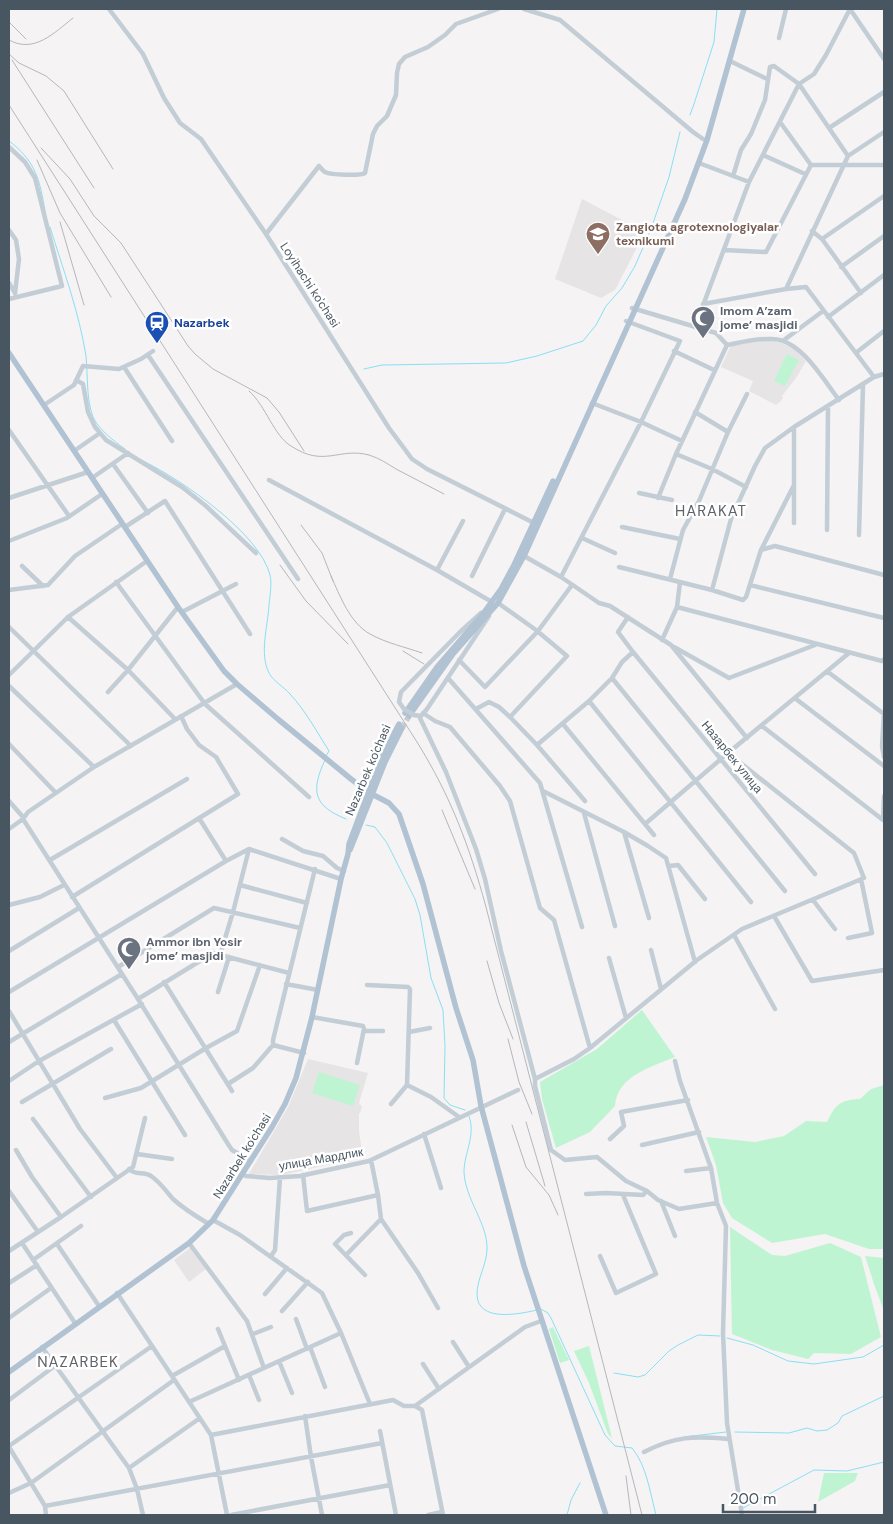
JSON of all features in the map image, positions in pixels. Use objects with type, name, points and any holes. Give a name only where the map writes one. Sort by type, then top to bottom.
[{"type":"main road","points":[[634,309],[681,197],[703,138],[742,9]]},
{"type":"main road","points":[[412,714],[453,654],[493,606],[524,556],[535,524],[699,163],[730,61],[742,9]]},
{"type":"main road","points":[[493,606],[535,524],[628,321]]},
{"type":"main road","points":[[9,353],[123,526],[213,656],[237,684],[321,755],[370,792],[394,807],[403,823],[423,884],[456,1008],[473,1060],[481,1106],[516,1238],[540,1318],[606,1515]]},
{"type":"main road","name":"Nazarbek ko'chasi","points":[[9,1372],[189,1242],[212,1222],[251,1161],[285,1104],[304,1053],[349,844],[388,742],[400,726]]},
{"type":"street","name":"Loyihachi ko'chasi","points":[[109,9],[143,54],[164,98],[180,123],[201,139],[266,234],[389,428],[412,459],[427,469],[535,524]]},
{"type":"street","points":[[266,234],[319,166],[325,172],[333,174],[357,176],[365,173],[373,134],[377,126],[387,116],[396,95],[399,64],[405,57],[428,47],[445,35],[456,24],[498,9]]},
{"type":"street","points":[[524,9],[560,20],[693,132],[703,138]]},
{"type":"street","points":[[779,38],[786,9]]},
{"type":"street","points":[[695,327],[749,182],[799,84],[814,74],[850,9],[884,59]]},
{"type":"street","points":[[730,61],[768,79]]},
{"type":"street","points":[[733,176],[740,150],[751,134],[765,100],[770,67],[774,66],[799,84],[848,156]]},
{"type":"street","points":[[829,128],[884,92]]},
{"type":"street","points":[[780,122],[811,165]]},
{"type":"street","points":[[786,289],[843,164],[848,156],[884,132]]},
{"type":"street","points":[[9,147],[24,162],[34,178],[62,286],[16,294],[9,299]]},
{"type":"street","points":[[763,155],[805,174]]},
{"type":"street","points":[[699,163],[749,182]]},
{"type":"street","points":[[811,165],[884,165]]},
{"type":"street","points":[[724,250],[766,252],[811,165]]},
{"type":"street","points":[[822,239],[884,196]]},
{"type":"street","points":[[9,230],[16,240],[19,259],[16,294]]},
{"type":"street","points":[[812,231],[822,239],[861,293]]},
{"type":"street","points":[[841,267],[884,236]]},
{"type":"street","points":[[828,317],[884,274]]},
{"type":"street","points":[[9,283],[16,294]]},
{"type":"street","points":[[703,304],[806,287],[857,352],[874,377]]},
{"type":"street","points":[[634,309],[716,334],[727,344],[765,339],[784,340],[798,349],[839,400]]},
{"type":"street","points":[[784,340],[824,311]]},
{"type":"street","points":[[561,577],[680,342],[628,321]]},
{"type":"street","points":[[857,352],[884,332]]},
{"type":"street","points":[[658,498],[676,454],[727,344]]},
{"type":"street","points":[[674,351],[714,370]]},
{"type":"street","points":[[44,405],[74,385],[83,366],[119,369],[153,352]]},
{"type":"street","points":[[148,355],[298,579]]},
{"type":"street","points":[[124,367],[172,442]]},
{"type":"street","points":[[712,590],[731,520],[765,448],[794,427],[874,377],[884,374]]},
{"type":"street","points":[[76,380],[83,384],[88,412],[106,440],[182,487],[206,506],[256,553]]},
{"type":"street","points":[[859,535],[863,385]]},
{"type":"street","points":[[670,580],[683,530],[699,501],[728,432],[747,394]]},
{"type":"street","points":[[592,403],[641,422],[682,441]]},
{"type":"street","points":[[827,530],[828,406]]},
{"type":"street","points":[[695,412],[728,432]]},
{"type":"street","points":[[794,427],[794,523]]},
{"type":"street","points":[[9,430],[69,516]]},
{"type":"street","points":[[74,451],[100,433]]},
{"type":"street","points":[[92,478],[128,453]]},
{"type":"street","points":[[676,454],[712,469],[746,487]]},
{"type":"street","points":[[113,464],[148,513]]},
{"type":"street","points":[[9,498],[88,472]]},
{"type":"street","points":[[269,480],[437,570],[493,606],[538,631],[567,656],[510,717]]},
{"type":"street","points":[[619,567],[712,590],[743,600],[746,597],[760,550],[794,486]]},
{"type":"street","points":[[639,493],[672,500]]},
{"type":"street","points":[[9,541],[69,516],[102,494]]},
{"type":"street","points":[[9,590],[48,585],[75,556],[165,502],[250,634]]},
{"type":"street","points":[[472,576],[505,509]]},
{"type":"street","points":[[437,570],[463,521]]},
{"type":"street","points":[[622,527],[680,539]]},
{"type":"street","points":[[582,538],[616,553]]},
{"type":"street","points":[[760,550],[775,546],[884,575]]},
{"type":"street","points":[[524,556],[561,577],[598,603],[610,606],[671,646],[729,678],[816,645]]},
{"type":"street","points":[[9,675],[68,617],[147,561]]},
{"type":"street","points":[[22,566],[43,586]]},
{"type":"street","points":[[116,582],[205,704],[310,797]]},
{"type":"street","points":[[662,640],[677,607],[680,582]]},
{"type":"street","points":[[108,692],[155,635],[180,610],[236,584]]},
{"type":"street","points":[[459,660],[485,687],[538,631],[572,585]]},
{"type":"street","points":[[750,585],[884,618]]},
{"type":"street","points":[[412,714],[448,678],[493,606]]},
{"type":"street","points":[[493,606],[460,632],[401,692],[399,702],[412,714],[446,772],[476,849],[535,1079],[535,1086],[551,1150],[565,1160],[597,1157],[626,1181],[679,1209],[718,1203]]},
{"type":"street","points":[[677,607],[882,662],[884,659]]},
{"type":"street","points":[[68,617],[128,670],[175,719]]},
{"type":"street","name":"Назарбек улица","points":[[628,618],[618,632],[814,874]]},
{"type":"street","points":[[9,627],[131,746]]},
{"type":"street","points":[[671,646],[747,738]]},
{"type":"street","points":[[537,745],[589,702],[612,678],[622,662],[633,652]]},
{"type":"street","points":[[645,824],[850,653]]},
{"type":"street","points":[[828,672],[884,714],[882,746],[884,757]]},
{"type":"street","points":[[448,678],[540,783],[582,927]]},
{"type":"street","points":[[612,678],[785,891]]},
{"type":"street","points":[[9,829],[28,812],[94,767],[237,684]]},
{"type":"street","points":[[9,686],[94,767]]},
{"type":"street","points":[[796,699],[884,766]]},
{"type":"street","points":[[476,709],[488,702],[499,707],[537,745],[585,801]]},
{"type":"street","points":[[589,702],[751,902]]},
{"type":"street","points":[[412,714],[450,727],[500,786],[510,801],[540,908],[554,920],[590,1048]]},
{"type":"street","points":[[72,897],[238,794],[216,757],[199,745],[187,729],[181,716]]},
{"type":"street","points":[[563,724],[654,835]]},
{"type":"street","points":[[762,726],[882,820],[884,796]]},
{"type":"street","points":[[9,744],[56,793]]},
{"type":"street","points":[[535,1079],[574,1059],[590,1048],[695,962],[742,930],[864,878],[854,853],[728,753]]},
{"type":"street","points":[[50,860],[187,779]]},
{"type":"street","points":[[543,791],[624,832],[666,858],[695,962]]},
{"type":"street","points":[[9,801],[23,818],[50,860],[232,1150],[251,1161]]},
{"type":"street","points":[[584,813],[615,926]]},
{"type":"street","points":[[199,818],[226,861]]},
{"type":"street","points":[[624,832],[649,918]]},
{"type":"street","points":[[282,839],[303,851],[323,856],[337,868],[344,871]]},
{"type":"street","points":[[220,955],[249,849]]},
{"type":"street","points":[[9,992],[98,937],[249,849],[341,879]]},
{"type":"street","points":[[668,866],[678,865],[705,899]]},
{"type":"street","points":[[228,1084],[253,1068],[273,1045],[288,973],[315,869]]},
{"type":"street","points":[[848,938],[872,932],[861,879]]},
{"type":"street","points":[[9,905],[40,897],[64,885]]},
{"type":"street","points":[[240,885],[306,903]]},
{"type":"street","points":[[813,900],[835,929]]},
{"type":"street","points":[[9,951],[79,908]]},
{"type":"street","points":[[118,967],[214,908],[300,928]]},
{"type":"street","points":[[774,916],[812,981],[884,970]]},
{"type":"street","points":[[734,935],[775,1009]]},
{"type":"street","points":[[651,950],[662,989]]},
{"type":"street","points":[[138,999],[213,953],[288,973]]},
{"type":"street","points":[[218,992],[229,957]]},
{"type":"street","points":[[609,958],[626,1018]]},
{"type":"street","points":[[105,1098],[141,1088],[206,1048],[237,1032],[260,965]]},
{"type":"street","points":[[9,1042],[122,974]]},
{"type":"street","points":[[164,982],[232,1091]]},
{"type":"street","points":[[286,984],[318,990]]},
{"type":"street","points":[[367,985],[410,987],[407,1085],[391,1104]]},
{"type":"street","points":[[9,1081],[40,1061],[142,1004]]},
{"type":"street","points":[[9,1011],[80,1129],[117,1178]]},
{"type":"street","points":[[312,1017],[363,1026],[364,1031],[358,1063]]},
{"type":"street","points":[[114,1020],[186,1136]]},
{"type":"street","points":[[409,1032],[430,1028]]},
{"type":"street","points":[[364,1031],[383,1031]]},
{"type":"street","points":[[273,1045],[304,1053]]},
{"type":"street","points":[[22,1102],[111,1049]]},
{"type":"street","points":[[676,1061],[680,1081],[712,1168],[718,1203],[726,1226],[723,1333],[728,1439],[742,1515]]},
{"type":"street","points":[[407,1085],[431,1097],[458,1117]]},
{"type":"street","name":"улица Мардлик","points":[[242,1174],[246,1176],[280,1178],[303,1175],[371,1160],[518,1090]]},
{"type":"street","points":[[610,1139],[624,1126],[622,1112],[688,1100]]},
{"type":"street","points":[[9,1251],[133,1167],[145,1118]]},
{"type":"street","points":[[34,1119],[90,1197]]},
{"type":"street","points":[[642,1145],[699,1132]]},
{"type":"street","points":[[424,1134],[440,1188]]},
{"type":"street","points":[[16,1150],[32,1177],[61,1217]]},
{"type":"street","points":[[137,1154],[172,1160]]},
{"type":"street","points":[[371,1160],[381,1219],[418,1273],[438,1308]]},
{"type":"street","points":[[686,1172],[712,1168]]},
{"type":"street","points":[[129,1169],[135,1173],[148,1174],[159,1182],[186,1210],[240,1235],[322,1292],[370,1404]]},
{"type":"street","points":[[303,1175],[307,1211],[378,1195]]},
{"type":"street","points":[[271,1256],[275,1250],[280,1178]]},
{"type":"street","points":[[9,1191],[11,1200],[38,1232]]},
{"type":"street","points":[[586,1194],[643,1195],[647,1191]]},
{"type":"street","points":[[600,1256],[616,1293],[656,1274],[623,1195]]},
{"type":"street","points":[[661,1201],[674,1236]]},
{"type":"street","points":[[347,1254],[381,1219]]},
{"type":"street","points":[[33,1260],[81,1226]]},
{"type":"street","points":[[352,1233],[344,1235],[335,1244],[347,1254],[365,1275]]},
{"type":"street","points":[[189,1242],[247,1321],[264,1368]]},
{"type":"street","points":[[22,1243],[75,1323]]},
{"type":"street","points":[[57,1244],[99,1306]]},
{"type":"street","points":[[9,1283],[37,1265]]},
{"type":"street","points":[[265,1294],[288,1268]]},
{"type":"street","points":[[282,1311],[308,1282]]},
{"type":"street","points":[[9,1310],[11,1317],[51,1288]]},
{"type":"street","points":[[117,1293],[211,1435],[227,1515]]},
{"type":"street","points":[[415,1406],[540,1318]]},
{"type":"street","points":[[296,1319],[326,1387]]},
{"type":"street","points":[[253,1334],[271,1327]]},
{"type":"street","points":[[218,1329],[239,1380]]},
{"type":"street","points":[[189,1402],[341,1333]]},
{"type":"street","points":[[453,1342],[469,1367]]},
{"type":"street","points":[[46,1515],[45,1506],[9,1446],[152,1346]]},
{"type":"street","points":[[9,1492],[31,1482],[102,1432],[173,1378],[225,1346]]},
{"type":"street","points":[[42,1347],[129,1468],[137,1490],[142,1515]]},
{"type":"street","points":[[279,1361],[292,1393]]},
{"type":"street","points":[[423,1364],[439,1389]]},
{"type":"street","points":[[9,1400],[56,1365]]},
{"type":"street","points":[[249,1375],[259,1400]]},
{"type":"street","points":[[211,1435],[394,1400],[404,1406],[415,1406],[422,1410],[443,1514],[428,1515]]},
{"type":"street","points":[[305,1416],[322,1515]]},
{"type":"street","points":[[129,1468],[200,1418]]},
{"type":"street","points":[[380,1431],[396,1515]]},
{"type":"street","points":[[644,1452],[660,1444],[677,1439],[702,1437],[728,1439]]},
{"type":"street","points":[[45,1506],[382,1443]]},
{"type":"street","points":[[231,1515],[390,1485]]},
{"type":"shaded area","name":"Zangiota agrotexnologiyalar texnikumi","points":[[582,199],[645,232],[615,290],[601,298],[555,279]]},
{"type":"shaded area","points":[[775,341],[794,348],[806,361],[782,396],[781,401],[776,405],[749,391],[753,381],[721,367],[731,345]]},
{"type":"shaded area","points":[[308,1059],[368,1073],[359,1103],[362,1107],[359,1113],[359,1132],[363,1157],[282,1175],[249,1174],[288,1107]]},
{"type":"shaded area","points":[[191,1247],[206,1269],[189,1282],[174,1260]]},
{"type":"green space","points":[[787,354],[799,360],[785,386],[774,381]]},
{"type":"green space","points":[[642,1010],[675,1057],[646,1069],[629,1080],[617,1096],[615,1106],[590,1132],[556,1148],[542,1099],[540,1082],[597,1049]]},
{"type":"green space","points":[[319,1072],[360,1085],[353,1106],[312,1093]]},
{"type":"green space","points":[[884,1085],[884,1249],[869,1249],[825,1234],[772,1243],[732,1218],[723,1203],[716,1165],[706,1137],[755,1142],[784,1136],[806,1121],[827,1122],[839,1104],[860,1099],[871,1089]]},
{"type":"green space","points":[[730,1227],[772,1255],[785,1256],[830,1243],[861,1257],[881,1337],[851,1354],[814,1353],[808,1359],[772,1350],[732,1334]]},
{"type":"green space","points":[[865,1256],[884,1258],[884,1311],[874,1284]]},
{"type":"green space","points":[[553,1327],[569,1360],[560,1363],[549,1329]]},
{"type":"green space","points":[[589,1346],[612,1438],[608,1434],[589,1383],[574,1351]]},
{"type":"green space","points":[[824,1473],[858,1473],[855,1481],[818,1502]]},
{"type":"waterway","points":[[690,115],[714,42],[717,9]]},
{"type":"waterway","points":[[364,369],[382,365],[506,363],[537,356],[583,341],[596,325],[606,306],[622,288],[635,266],[651,229],[669,177],[680,132]]},
{"type":"waterway","points":[[9,141],[31,164],[39,181],[45,211]]},
{"type":"waterway","points":[[50,227],[83,340],[86,356],[88,395],[93,417],[103,431],[125,449]]},
{"type":"waterway","points":[[145,462],[179,481],[218,510],[236,526],[263,559],[271,582],[264,648],[266,665],[271,676],[288,691],[311,721],[329,751],[326,756]]},
{"type":"waterway","points":[[325,760],[317,781],[318,797],[327,809],[346,819]]},
{"type":"waterway","points":[[366,825],[375,827],[387,843],[415,899],[420,915],[431,978],[443,1010],[445,1046],[444,1098],[450,1105],[465,1110]]},
{"type":"waterway","points":[[469,1116],[471,1131],[464,1172],[465,1182],[484,1230],[487,1249],[477,1288],[479,1303],[484,1309],[492,1313],[511,1314],[537,1310]]},
{"type":"waterway","points":[[541,1309],[548,1313],[551,1318],[605,1435],[615,1446],[632,1448],[637,1455],[647,1480],[656,1515]]},
{"type":"waterway","points":[[614,1373],[638,1377],[645,1375],[669,1351],[678,1345],[698,1335],[720,1336]]},
{"type":"waterway","points":[[727,1338],[753,1345],[788,1361],[814,1364],[863,1357],[884,1345]]},
{"type":"waterway","points":[[735,1432],[789,1433],[807,1428],[817,1431],[827,1430],[838,1423],[842,1416],[884,1396]]},
{"type":"waterway","points":[[684,1437],[726,1432]]},
{"type":"waterway","points":[[743,1508],[814,1470],[847,1471],[884,1462]]},
{"type":"waterway","points":[[567,1515],[571,1500],[580,1483]]},
{"type":"tunnel","points":[[402,728],[409,716]]},
{"type":"railway","points":[[9,40],[18,44],[27,45],[35,43],[51,35],[73,18]]},
{"type":"railway","points":[[9,22],[26,39]]},
{"type":"railway","points":[[9,54],[19,63],[46,76],[64,91],[113,169]]},
{"type":"railway","points":[[12,60],[94,188]]},
{"type":"railway","points":[[9,105],[417,742],[440,782],[458,822],[486,907],[642,1515]]},
{"type":"railway","points":[[41,148],[70,179],[94,216],[121,243],[188,346],[213,369],[267,398],[279,412],[304,451]]},
{"type":"railway","points":[[37,160],[60,213],[111,297]]},
{"type":"railway","points":[[60,222],[84,305]]},
{"type":"railway","points":[[249,391],[280,435],[291,446],[313,456],[349,453],[369,455],[380,459],[444,494]]},
{"type":"railway","points":[[301,525],[322,553],[333,581]]},
{"type":"railway","points":[[280,565],[306,601],[348,644]]},
{"type":"railway","points":[[331,576],[346,608],[363,629],[382,640],[422,653]]},
{"type":"railway","points":[[403,651],[424,664]]},
{"type":"railway","points":[[442,810],[475,889]]},
{"type":"railway","points":[[487,961],[499,1003],[513,1039]]},
{"type":"railway","points":[[508,1039],[519,1082],[532,1114]]},
{"type":"railway","points":[[526,1122],[545,1186]]},
{"type":"railway","points":[[512,1125],[526,1167],[549,1195],[558,1215]]},
{"type":"railway","points":[[626,1476],[631,1515]]},
{"type":"place","name":"Zangiota agrotexnologiyalar texnikumi","points":[[598,255]]},
{"type":"place","name":"Imom A’zam jome’ masjidi","points":[[703,339]]},
{"type":"place","name":"Nazarbek","points":[[157,344]]},
{"type":"place","name":"Ammor ibn Yosir jome’ masjidi","points":[[129,970]]},
{"type":"district","name":"HARAKAT","points":[[711,511]]},
{"type":"district","name":"NAZARBEK","points":[[78,1362]]}]
